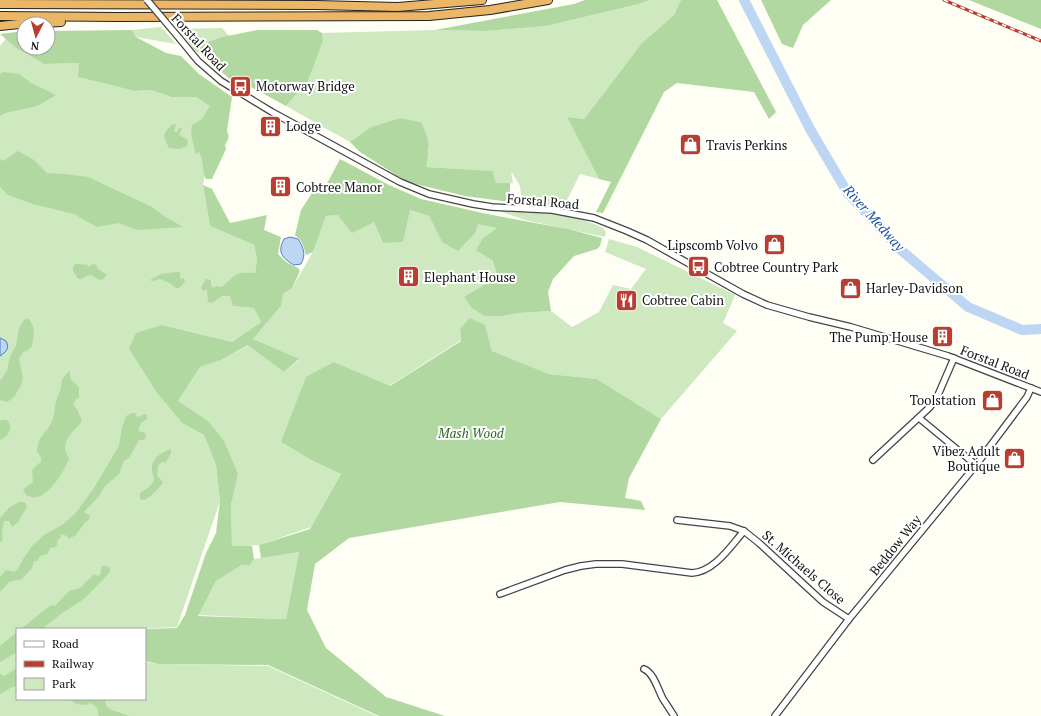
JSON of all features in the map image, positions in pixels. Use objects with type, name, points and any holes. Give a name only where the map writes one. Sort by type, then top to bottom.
[{"type":"highway","points":[[0,4],[398,6],[482,0]]},
{"type":"highway","points":[[0,16],[428,16],[490,10],[548,0]]},
{"type":"highway","points":[[0,26],[118,17]]},
{"type":"street","name":"Forstal Road","points":[[147,0],[198,61],[220,81],[289,121],[415,189],[429,194],[492,207],[546,209],[594,218],[622,228],[647,240],[743,294],[767,305],[851,327],[954,358],[1041,392]]},
{"type":"street","points":[[873,460],[930,407],[938,396],[954,358]]},
{"type":"street","name":"Beddow Way","points":[[775,716],[849,620],[976,464],[1024,401],[1031,388]]},
{"type":"street","points":[[919,418],[976,464]]},
{"type":"street","name":"St. Michaels Close","points":[[677,520],[730,526],[744,532],[759,542],[823,602],[849,620]]},
{"type":"street","name":"St. Michaels Close","points":[[500,594],[565,570],[596,564],[622,564],[700,573],[710,568],[744,532]]},
{"type":"street","points":[[644,669],[652,676],[664,701],[674,716]]},
{"type":"green space","points":[[585,0],[650,0],[639,4],[546,26],[486,31],[435,30],[574,4]]},
{"type":"green space","points":[[650,0],[681,0],[674,15],[642,43],[584,119],[567,117],[599,179],[580,174],[564,206],[522,203],[520,186],[511,171],[513,183],[496,184],[493,171],[425,167],[429,150],[421,122],[400,118],[371,127],[350,142],[286,106],[308,81],[323,41],[322,33],[435,30],[486,31],[546,26],[639,4]]},
{"type":"green space","points":[[681,0],[717,0],[776,112],[769,119],[754,92],[677,83],[664,92],[603,213],[596,212],[611,182],[599,179],[567,117],[584,119],[642,43],[674,15]]},
{"type":"green space","points":[[761,0],[831,0],[803,25],[793,48],[782,44]]},
{"type":"green space","points":[[969,0],[1041,0],[1041,29]]},
{"type":"green space","points":[[161,27],[176,44],[136,37],[132,30]]},
{"type":"green space","points":[[222,28],[229,36],[193,48],[179,29]]},
{"type":"green space","points":[[132,30],[136,37],[166,53],[181,56],[199,74],[232,97],[227,131],[228,138],[225,145],[226,149],[212,179],[206,179],[201,156],[199,152],[195,154],[191,133],[192,125],[202,119],[210,106],[196,97],[171,97],[151,90],[135,91],[78,77],[79,63],[44,64],[30,56],[56,56],[56,31]]},
{"type":"green space","points":[[257,30],[317,30],[322,33],[323,41],[308,81],[286,106],[242,82],[230,79],[193,48],[222,37]]},
{"type":"green space","points":[[16,32],[16,48],[0,34]]},
{"type":"green space","points":[[6,39],[16,48],[16,56],[30,56],[44,64],[79,63],[79,77],[135,91],[151,90],[171,97],[196,97],[211,106],[210,144],[203,185],[210,226],[254,245],[257,260],[255,273],[233,306],[254,308],[261,322],[232,342],[162,325],[129,349],[157,393],[182,423],[204,435],[216,465],[220,501],[177,627],[146,629],[16,628],[16,700],[146,700],[146,662],[158,664],[268,666],[377,716],[0,716],[0,46]]},
{"type":"green space","points":[[3,72],[19,74],[31,83],[56,95],[37,106],[5,113],[0,116],[0,74]]},
{"type":"green space","points":[[400,118],[421,122],[428,144],[426,167],[493,171],[496,183],[510,183],[510,202],[465,196],[407,182],[360,152],[350,142],[371,127]]},
{"type":"green space","points":[[173,124],[176,125],[174,132],[177,132],[179,128],[182,128],[179,135],[188,141],[187,146],[179,149],[169,148],[165,133]]},
{"type":"green space","points":[[18,151],[34,160],[47,173],[88,177],[152,207],[183,227],[138,230],[118,223],[97,227],[74,214],[33,204],[8,195],[0,187],[0,159],[3,161]]},
{"type":"green space","points":[[340,159],[389,185],[421,199],[487,214],[568,229],[602,238],[600,246],[597,249],[574,256],[553,279],[548,292],[551,311],[518,313],[502,316],[485,316],[472,308],[464,297],[498,277],[492,260],[476,250],[483,238],[497,228],[478,224],[475,233],[458,251],[442,242],[429,216],[410,210],[403,242],[383,243],[374,222],[352,233],[338,215],[326,216],[313,252],[306,255],[301,241],[295,235],[301,210],[314,190],[322,193]]},
{"type":"green space","name":"Mash Wood","points":[[203,185],[212,189],[230,223],[267,215],[264,230],[281,237],[278,254],[286,262],[298,268],[300,271],[292,288],[283,294],[281,306],[253,339],[299,359],[284,372],[248,345],[221,360],[200,367],[178,401],[208,421],[224,441],[238,474],[231,505],[232,546],[252,546],[254,559],[250,565],[242,565],[216,581],[198,616],[286,619],[299,552],[261,558],[259,545],[310,529],[341,474],[313,461],[281,442],[306,377],[334,362],[390,386],[461,341],[460,329],[470,318],[485,325],[492,351],[549,374],[597,379],[661,419],[629,478],[625,498],[641,501],[645,510],[560,502],[349,538],[315,564],[307,610],[326,648],[386,697],[445,716],[379,716],[268,665],[158,664],[146,661],[146,629],[177,628],[185,615],[206,553],[216,533],[220,501],[216,465],[204,435],[182,423],[157,393],[129,349],[136,333],[162,325],[232,342],[261,322],[254,308],[233,306],[230,296],[222,296],[212,303],[208,302],[207,289],[203,291],[201,287],[206,279],[211,280],[211,285],[213,288],[217,286],[222,287],[236,275],[243,273],[255,273],[257,260],[254,245],[210,226]]},
{"type":"green space","points":[[409,210],[429,216],[442,242],[478,223],[498,228],[483,238],[498,277],[502,316],[518,313],[551,311],[572,327],[599,312],[613,285],[631,289],[646,269],[605,252],[609,239],[637,247],[735,295],[723,323],[737,331],[661,419],[597,379],[549,374],[492,351],[485,325],[460,329],[461,340],[389,386],[334,362],[281,442],[313,461],[341,474],[311,527],[259,545],[232,547],[231,505],[238,474],[178,401],[200,367],[221,360],[249,345],[284,372],[299,360],[253,339],[281,306],[283,294],[292,288],[313,252],[326,216],[338,215],[374,222],[383,243],[403,242]]},
{"type":"green space","points":[[499,211],[552,214],[578,218],[603,228],[606,234],[605,237],[525,220]]},
{"type":"green space","points":[[75,264],[87,264],[88,267],[93,264],[96,265],[98,269],[107,275],[102,280],[97,279],[92,275],[78,279],[73,271]]},
{"type":"green space","points":[[180,272],[180,279],[184,278],[185,282],[179,288],[176,288],[170,283],[160,279],[150,280],[161,274]]},
{"type":"green space","points":[[28,318],[32,325],[34,335],[32,346],[27,351],[23,352],[19,359],[23,378],[21,385],[14,397],[7,402],[0,400],[0,381],[7,371],[10,356],[16,346],[19,328],[24,320]]},
{"type":"green space","points":[[70,371],[73,382],[79,387],[79,398],[76,399],[73,404],[82,421],[66,442],[65,447],[69,458],[57,480],[48,491],[38,497],[26,495],[23,490],[33,482],[32,470],[41,462],[41,457],[37,451],[39,441],[52,421],[62,380]]},
{"type":"green space","points":[[135,413],[137,417],[146,414],[147,419],[141,423],[138,431],[145,433],[146,438],[139,440],[129,458],[124,461],[119,474],[105,486],[98,497],[84,512],[90,516],[88,521],[86,521],[76,535],[69,539],[67,536],[61,534],[57,545],[54,548],[51,547],[47,554],[40,556],[37,561],[34,561],[32,568],[22,579],[9,582],[0,592],[0,577],[6,570],[14,572],[18,569],[32,546],[44,535],[62,525],[75,514],[94,488],[119,446],[126,416]]},
{"type":"green space","points":[[7,420],[10,429],[8,434],[0,440],[0,421]]},
{"type":"green space","points":[[171,449],[171,453],[166,462],[162,462],[158,466],[157,476],[163,483],[151,496],[144,500],[140,499],[140,493],[148,488],[154,481],[152,463],[161,453]]},
{"type":"green space","points":[[19,502],[25,502],[27,507],[18,522],[12,527],[9,521],[4,521],[2,533],[3,539],[0,543],[0,518],[10,507]]},
{"type":"green space","points":[[299,552],[286,619],[198,615],[216,581],[242,565],[250,565],[254,559]]},
{"type":"green space","points":[[102,566],[107,566],[110,568],[110,572],[84,599],[62,613],[43,628],[22,628],[47,608],[52,605],[55,606],[69,591],[80,588],[94,574],[97,576],[100,575]]},
{"type":"green space","points":[[16,633],[16,653],[0,662],[0,646]]},
{"type":"green space","points":[[16,669],[16,686],[0,694],[0,674],[4,676]]},
{"type":"green space","points":[[71,700],[105,700],[106,706],[112,710],[129,716],[99,716],[98,709],[94,705],[90,703],[85,705]]},
{"type":"water","points":[[290,237],[298,239],[302,245],[304,255],[301,264],[294,265],[286,260],[282,254],[281,248],[284,239]]},
{"type":"water","points":[[0,338],[6,341],[8,346],[6,351],[0,356]]},
{"type":"waterway","name":"River Medway","points":[[744,0],[810,129],[847,192],[902,251],[968,307],[1022,330],[1041,329]]},
{"type":"railway","points":[[944,0],[1041,41]]},
{"type":"place","name":"Motorway Bridge","points":[[240,86]]},
{"type":"place","name":"Lodge","points":[[271,126]]},
{"type":"place","name":"Travis Perkins","points":[[690,145]]},
{"type":"place","name":"Cobtree Manor","points":[[281,187]]},
{"type":"place","name":"Lipscomb Volvo","points":[[774,245]]},
{"type":"place","name":"Cobtree Country Park","points":[[699,267]]},
{"type":"place","name":"Elephant House","points":[[408,277]]},
{"type":"place","name":"Harley-Davidson","points":[[851,288]]},
{"type":"place","name":"Cobtree Cabin","points":[[626,300]]},
{"type":"place","name":"The Pump House","points":[[943,337]]},
{"type":"place","name":"Toolstation","points":[[992,400]]},
{"type":"place","name":"Vibez Adult Boutique","points":[[1015,458]]}]
